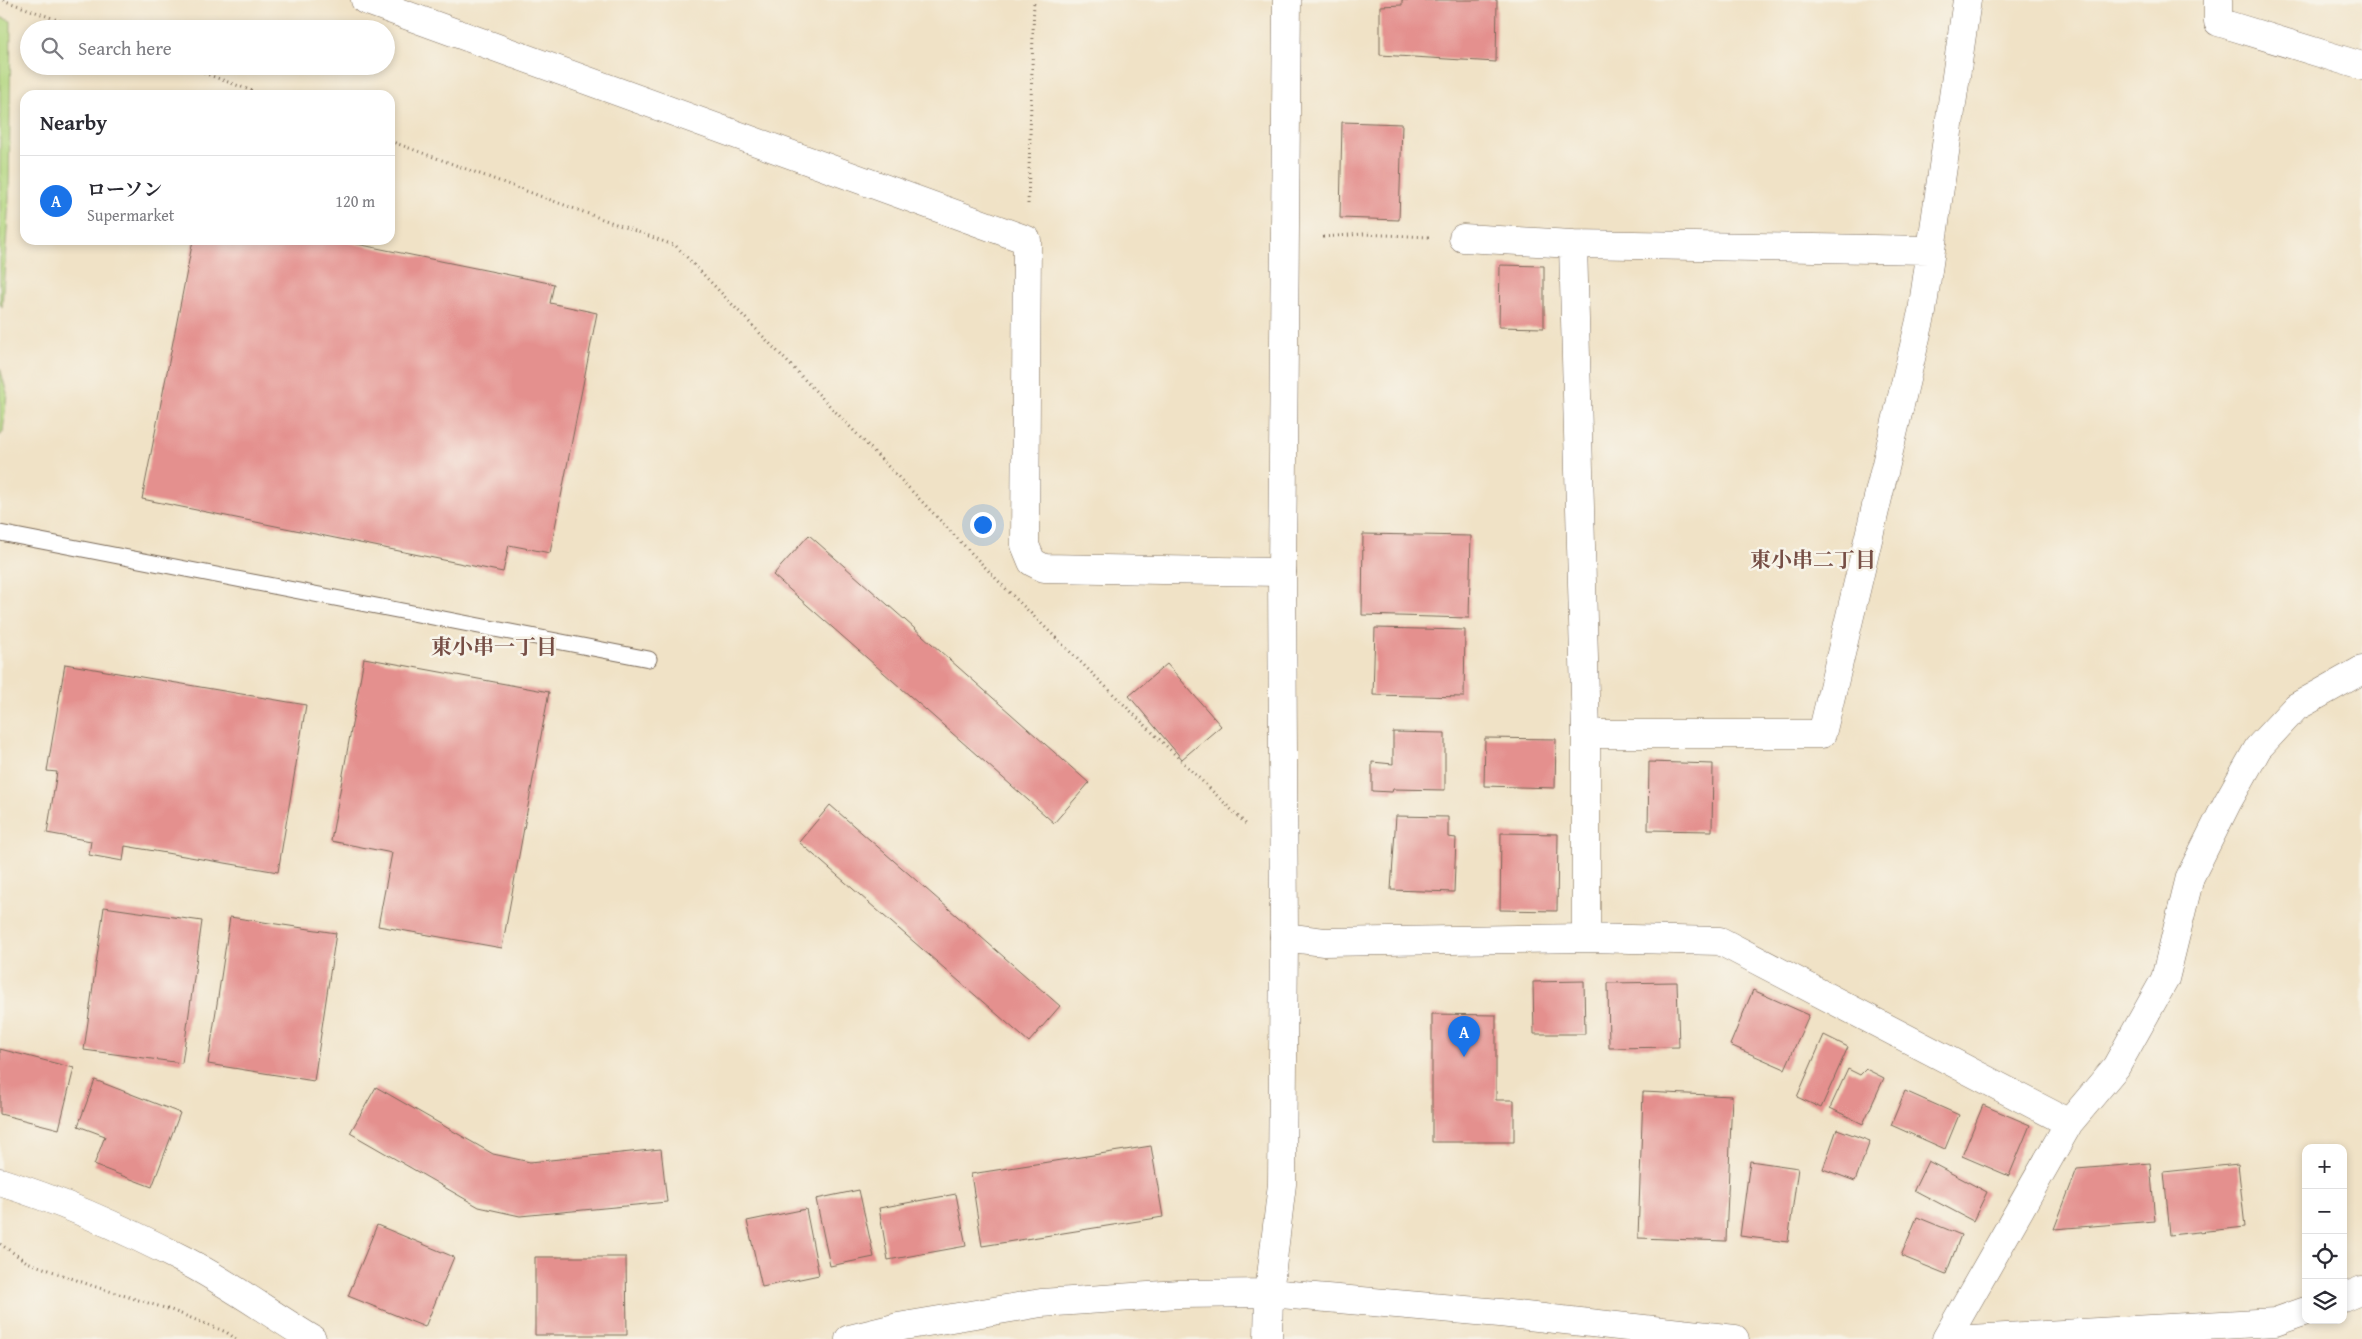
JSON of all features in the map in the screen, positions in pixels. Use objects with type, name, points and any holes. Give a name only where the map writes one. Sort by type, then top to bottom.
[{"type":"street","points":[[365,0],[1027,240],[1025,546],[1032,562],[1044,568],[1282,572]]},
{"type":"street","points":[[1268,1339],[1269,1293],[1282,1184],[1284,937],[1282,572],[1287,0]]},
{"type":"street","points":[[1586,734],[1822,734],[1922,312],[1929,250],[1967,0]]},
{"type":"street","points":[[2218,0],[2218,22],[2362,66]]},
{"type":"street","points":[[1463,238],[1573,244],[1929,250]]},
{"type":"street","points":[[1573,244],[1586,734],[1586,938]]},
{"type":"street","points":[[1946,1339],[2070,1123],[2116,1067],[2165,980],[2190,877],[2227,803],[2258,748],[2296,707],[2362,670]]},
{"type":"street","points":[[1284,937],[1324,942],[1586,938],[1720,941],[2070,1123]]},
{"type":"street","points":[[0,1182],[26,1190],[96,1218],[183,1260],[312,1339]]},
{"type":"street","points":[[2347,1296],[2362,1290]]},
{"type":"street","points":[[849,1339],[898,1327],[1041,1303],[1179,1294],[1269,1293],[1480,1311],[1736,1339]]},
{"type":"street","points":[[1971,1339],[2067,1336],[2275,1322],[2302,1312]]},
{"type":"lane","points":[[0,533],[649,659]]},
{"type":"path","points":[[3,0],[57,20]]},
{"type":"path","points":[[1027,240],[1034,0]]},
{"type":"path","points":[[209,75],[250,90]]},
{"type":"path","points":[[395,143],[676,246],[1007,590],[1248,826]]},
{"type":"path","points":[[1322,237],[1363,234],[1463,238]]},
{"type":"path","points":[[0,1244],[27,1262],[93,1286],[171,1310],[226,1332],[236,1339]]},
{"type":"green space","points":[[0,17],[11,21],[9,199],[2,307],[0,303]]},
{"type":"green space","points":[[0,368],[7,393],[3,432],[0,436]]},
{"type":"building","points":[[1402,0],[1497,0],[1496,62],[1380,55],[1380,6],[1402,5]]},
{"type":"building","points":[[1342,122],[1402,124],[1399,220],[1340,218]]},
{"type":"building","points":[[192,245],[362,245],[554,284],[550,303],[597,313],[550,553],[509,545],[503,572],[142,499]]},
{"type":"building","points":[[1500,265],[1544,266],[1544,328],[1499,327]]},
{"type":"building","points":[[1363,534],[1471,536],[1469,618],[1362,615]]},
{"type":"building","points":[[809,535],[1089,783],[1054,823],[773,575]]},
{"type":"building","points":[[1375,628],[1465,630],[1464,697],[1373,695]]},
{"type":"building","points":[[364,658],[549,692],[502,948],[378,926],[392,853],[331,841]]},
{"type":"building","points":[[65,664],[306,705],[278,872],[125,846],[123,861],[89,855],[91,841],[47,833],[57,772],[47,771]]},
{"type":"building","points":[[1167,664],[1221,726],[1182,759],[1129,696]]},
{"type":"building","points":[[1393,732],[1445,733],[1445,790],[1393,789],[1392,792],[1372,791],[1372,762],[1393,764]]},
{"type":"building","points":[[1485,738],[1556,739],[1555,788],[1484,786]]},
{"type":"building","points":[[1649,762],[1713,764],[1712,831],[1648,830]]},
{"type":"building","points":[[830,805],[1060,1006],[1029,1042],[799,842]]},
{"type":"building","points":[[1396,816],[1448,817],[1448,837],[1456,838],[1454,892],[1391,890]]},
{"type":"building","points":[[1501,833],[1558,834],[1557,911],[1500,910]]},
{"type":"building","points":[[104,907],[202,921],[182,1063],[84,1050]]},
{"type":"building","points":[[230,917],[336,933],[314,1081],[208,1064]]},
{"type":"building","points":[[1584,981],[1585,1034],[1534,1034],[1533,982]]},
{"type":"building","points":[[1677,982],[1679,1047],[1609,1048],[1608,983]]},
{"type":"building","points":[[1753,990],[1809,1015],[1785,1069],[1730,1045]]},
{"type":"building","points":[[1432,1014],[1496,1015],[1496,1100],[1514,1100],[1514,1142],[1432,1142]]},
{"type":"building","points":[[1824,1035],[1848,1047],[1821,1108],[1797,1097]]},
{"type":"building","points":[[0,1049],[74,1068],[59,1129],[0,1114]]},
{"type":"building","points":[[1848,1069],[1860,1075],[1866,1069],[1884,1078],[1863,1124],[1830,1108]]},
{"type":"building","points":[[95,1080],[180,1113],[152,1187],[94,1165],[105,1136],[78,1126]]},
{"type":"building","points":[[376,1087],[493,1154],[530,1162],[661,1149],[667,1202],[520,1216],[479,1207],[350,1133]]},
{"type":"building","points":[[1905,1091],[1959,1115],[1945,1149],[1891,1125]]},
{"type":"building","points":[[1643,1092],[1732,1096],[1726,1241],[1638,1238]]},
{"type":"building","points":[[1983,1105],[2030,1125],[2009,1176],[1962,1156]]},
{"type":"building","points":[[1837,1129],[1870,1141],[1855,1181],[1823,1169]]},
{"type":"building","points":[[1151,1146],[1163,1217],[982,1246],[971,1174]]},
{"type":"building","points":[[1750,1161],[1798,1168],[1788,1242],[1740,1236]]},
{"type":"building","points":[[1928,1161],[1987,1192],[1973,1221],[1914,1190]]},
{"type":"building","points":[[2150,1163],[2155,1221],[2054,1229],[2077,1169]]},
{"type":"building","points":[[2238,1164],[2245,1227],[2170,1235],[2164,1172]]},
{"type":"building","points":[[859,1190],[874,1257],[830,1266],[816,1199]]},
{"type":"building","points":[[956,1194],[966,1246],[888,1260],[879,1208]]},
{"type":"building","points":[[806,1209],[819,1275],[762,1287],[747,1221]]},
{"type":"building","points":[[1917,1217],[1961,1235],[1946,1274],[1901,1256]]},
{"type":"building","points":[[377,1225],[454,1257],[425,1327],[348,1296]]},
{"type":"building","points":[[535,1257],[626,1257],[627,1335],[535,1335]]},
{"type":"place","name":"ローソン","points":[[1464,1057]]},
{"type":"district","name":"東小串二丁目","points":[[1813,560]]},
{"type":"district","name":"東小串一丁目","points":[[494,647]]}]
